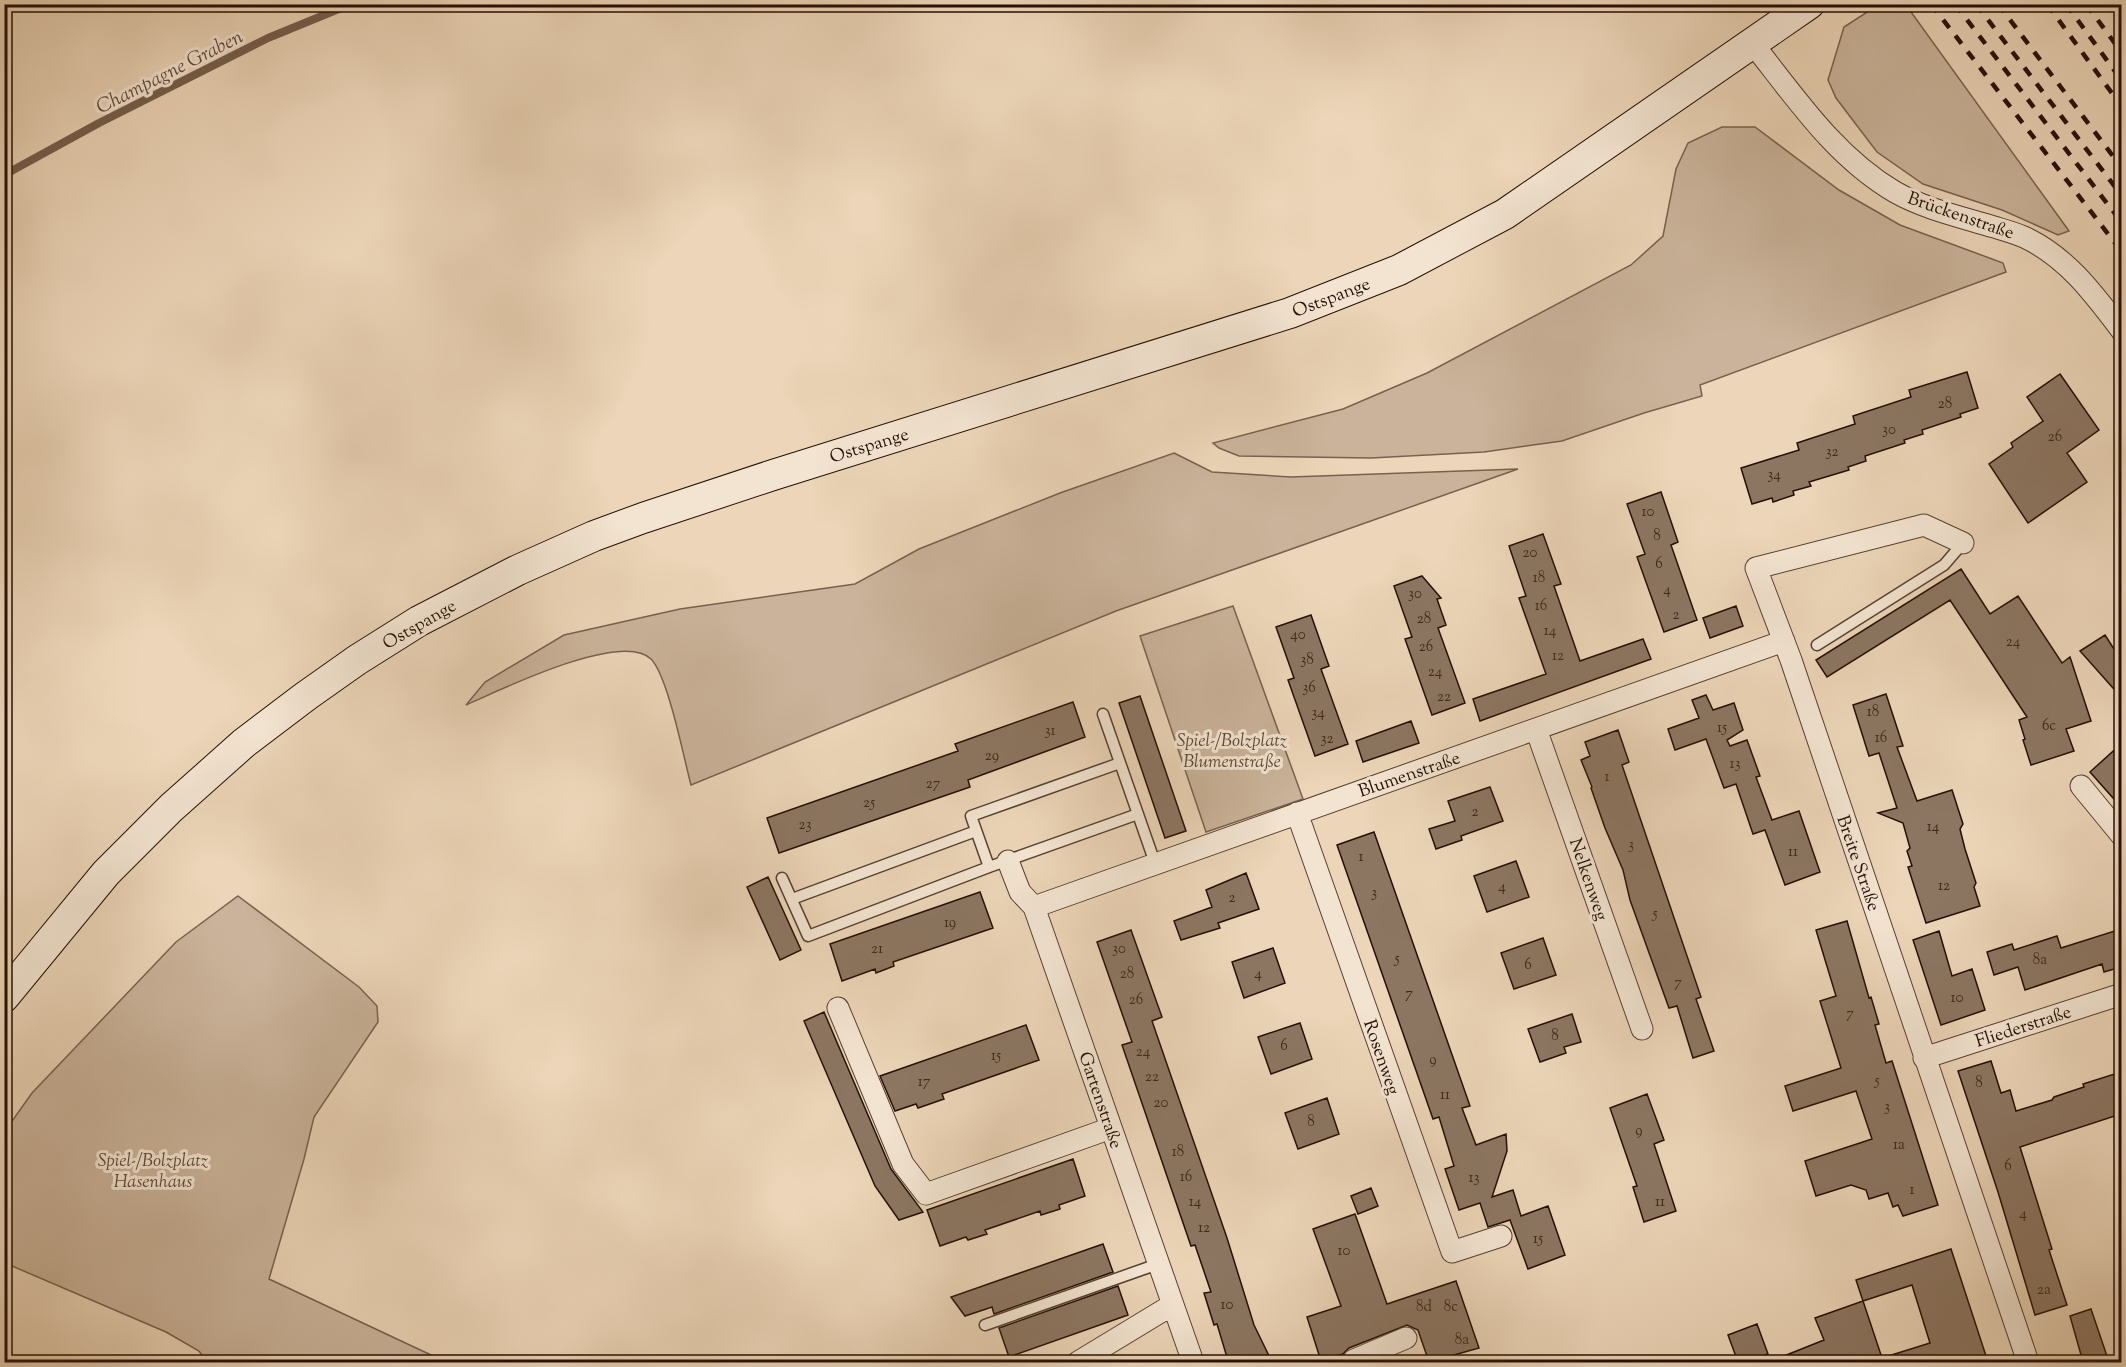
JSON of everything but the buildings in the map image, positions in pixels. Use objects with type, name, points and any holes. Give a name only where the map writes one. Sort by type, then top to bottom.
[{"type":"main road","name":"Ostspange","points":[[4,997],[106,873],[171,808],[244,743],[297,703],[357,660],[419,621],[518,570],[594,536],[643,518],[1290,313],[1399,270],[1505,214],[1809,4]]},
{"type":"street","name":"Brückenstraße","points":[[1753,44],[1824,133],[1859,165],[1895,192],[1920,204],[2023,236],[2052,252],[2072,269],[2095,295],[2121,331]]},
{"type":"street","name":"Breite Straße","points":[[1963,543],[1924,525],[1756,568],[1784,641],[2028,1362]]},
{"type":"street","name":"Blumenstraße","points":[[1034,907],[1784,641]]},
{"type":"street","name":"Nelkenweg","points":[[1536,729],[1642,1029]]},
{"type":"street","points":[[2081,786],[2121,836]]},
{"type":"street","name":"Rosenweg","points":[[1297,813],[1452,1252],[1501,1236]]},
{"type":"street","name":"Gartenstraße","points":[[998,864],[1034,907],[1193,1362]]},
{"type":"street","name":"Fliederstraße","points":[[1924,1058],[2121,994]]},
{"type":"street","points":[[838,1008],[903,1164],[926,1194],[1111,1128]]},
{"type":"street","points":[[1078,1362],[1172,1305]]},
{"type":"street","points":[[1354,1362],[1354,1360],[1406,1338]]},
{"type":"lane","points":[[1817,645],[1944,565],[1963,543]]},
{"type":"lane","points":[[1102,714],[1155,863]]},
{"type":"lane","name":"Gartenstraße","points":[[998,864],[976,831],[971,816],[1120,763]]},
{"type":"lane","points":[[782,878],[808,936],[1138,814]]},
{"type":"lane","points":[[792,899],[976,831]]},
{"type":"lane","points":[[986,1325],[1158,1264]]},
{"type":"green space","points":[[1878,5],[1906,5],[2069,231],[2058,235],[2002,210],[1923,184],[1877,152],[1836,98],[1828,80],[1844,27]]},
{"type":"green space","points":[[1722,127],[1755,127],[1839,190],[1900,225],[2003,263],[2006,272],[1700,385],[1702,396],[1562,441],[1484,452],[1371,458],[1239,456],[1213,443],[1343,409],[1427,373],[1631,265],[1663,236],[1676,169],[1688,143]]},
{"type":"green space","points":[[1174,453],[1212,472],[1291,477],[1518,469],[1116,611],[691,785],[675,719],[663,682],[651,659],[636,652],[615,652],[560,666],[466,705],[485,682],[564,635],[680,609],[855,584],[919,549],[1060,493]]},
{"type":"green space","name":"Spiel-/Bolzplatz Blumenstraße","points":[[1233,606],[1303,799],[1206,832],[1140,636]]},
{"type":"green space","name":"Spiel-/Bolzplatz Hasenhaus","points":[[238,896],[359,987],[377,1006],[378,1022],[314,1117],[269,1279],[446,1362],[207,1362],[199,1351],[166,1332],[5,1263],[5,1131],[32,1093],[176,942]]},
{"type":"waterway","name":"Champagne Graben","points":[[4,175],[99,123],[268,38],[351,4]]},
{"type":"railway","points":[[1931,4],[2122,252]]},
{"type":"railway","points":[[1955,4],[2122,223]]},
{"type":"railway","points":[[1976,4],[2122,196]]},
{"type":"railway","points":[[1998,4],[2122,168]]},
{"type":"railway","points":[[2047,4],[2122,107]]},
{"type":"railway","points":[[2066,4],[2122,81]]},
{"type":"railway","points":[[2086,4],[2122,53]]}]
